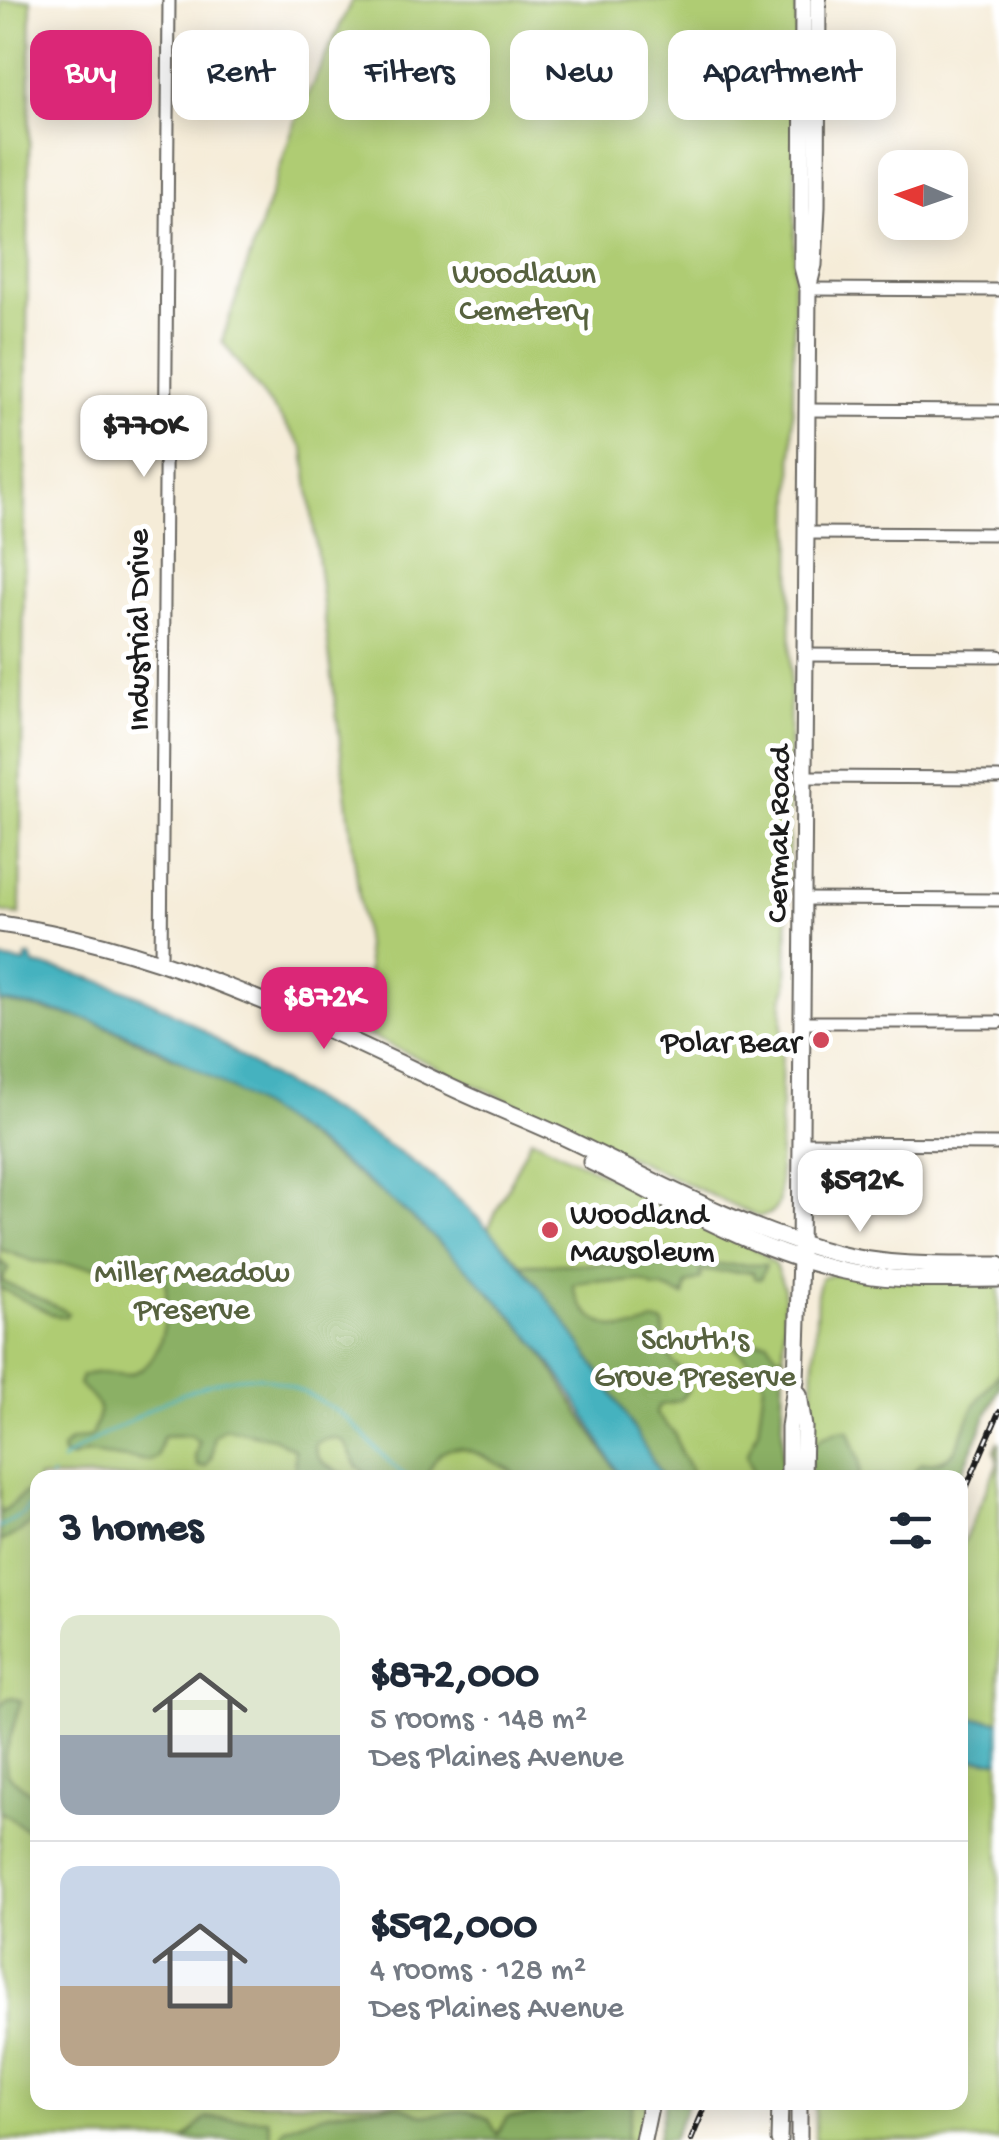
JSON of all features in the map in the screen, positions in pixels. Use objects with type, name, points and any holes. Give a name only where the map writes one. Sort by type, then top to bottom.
[{"type":"main road","name":"Cermak Road","points":[[804,0],[802,267],[808,290]]},
{"type":"main road","name":"Cermak Road","points":[[788,1470],[800,1250],[808,290],[814,264],[817,207],[818,0]]},
{"type":"main road","points":[[0,924],[161,961],[284,1008],[500,1111],[546,1128],[832,1268],[883,1277],[999,1278]]},
{"type":"main road","points":[[800,1250],[884,1262],[999,1264]]},
{"type":"main road","name":"Cermak Road","points":[[796,1380],[804,1426],[804,1470]]},
{"type":"main road","points":[[647,2140],[653,2110]]},
{"type":"main road","points":[[779,2140],[780,2110]]},
{"type":"main road","points":[[799,2110],[799,2140]]},
{"type":"street","name":"Industrial Drive","points":[[161,961],[169,0]]},
{"type":"street","points":[[808,290],[999,290]]},
{"type":"street","points":[[808,410],[999,412]]},
{"type":"street","points":[[806,533],[999,534]]},
{"type":"street","points":[[805,655],[999,656]]},
{"type":"street","points":[[804,777],[999,778]]},
{"type":"street","points":[[803,899],[999,900]]},
{"type":"street","points":[[802,1022],[999,1022]]},
{"type":"street","points":[[801,1143],[999,1144]]},
{"type":"green space","points":[[0,0],[31,0],[20,915],[0,912]]},
{"type":"green space","name":"Woodlawn Cemetery","points":[[352,0],[797,0],[797,30],[668,30],[668,120],[796,120],[787,986],[783,1000],[779,1200],[767,1215],[756,1216],[342,1023],[368,970],[304,449],[222,341],[295,122],[309,120],[309,92],[329,49],[329,120],[490,120],[490,30],[338,30]]},
{"type":"green space","name":"Miller Meadow Preserve","points":[[0,1001],[611,1470],[30,1470],[30,2110],[645,2110],[639,2140],[0,2140]]},
{"type":"green space","name":"Miller Meadow Preserve","points":[[0,1001],[91,1020],[190,1065],[265,1108],[398,1205],[475,1275],[538,1346],[616,1470],[509,1470],[479,1455],[452,1449],[438,1456],[430,1470],[362,1470],[343,1442],[328,1439],[315,1443],[316,1450],[326,1465],[336,1470],[294,1470],[294,1449],[273,1438],[225,1428],[214,1436],[212,1456],[206,1466],[198,1466],[195,1456],[199,1442],[191,1435],[163,1436],[157,1457],[150,1461],[88,1453],[70,1458],[63,1455],[62,1449],[70,1441],[91,1436],[99,1411],[79,1384],[82,1376],[128,1374],[150,1361],[165,1320],[165,1279],[150,1272],[32,1261],[0,1249]]},
{"type":"green space","name":"Schuth's Grove Preserve","points":[[531,1138],[759,1251],[775,1265],[784,1287],[782,1470],[657,1470],[521,1264],[488,1229]]},
{"type":"green space","points":[[0,1261],[9,1268],[1,1281],[62,1309],[68,1313],[65,1317],[0,1288]]},
{"type":"green space","points":[[521,1264],[766,1265],[760,1279],[754,1278],[753,1272],[701,1271],[701,1278],[687,1284],[684,1296],[638,1281],[593,1280],[573,1285],[584,1309],[605,1324],[630,1329],[655,1321],[664,1324],[664,1345],[673,1362],[689,1377],[688,1390],[680,1400],[658,1406],[656,1414],[675,1434],[690,1470],[658,1470],[560,1315]]},
{"type":"green space","points":[[834,1274],[999,1285],[999,1386],[963,1470],[809,1470],[817,1294],[821,1278]]},
{"type":"green space","points":[[735,1341],[768,1341],[778,1356],[784,1355],[782,1470],[752,1470],[747,1455],[758,1429],[764,1383],[759,1370],[735,1348]]},
{"type":"green space","points":[[999,1372],[999,1387],[963,1470],[915,1470],[921,1463],[935,1463],[952,1453],[975,1405]]},
{"type":"green space","points":[[849,1431],[860,1470],[809,1470],[814,1444],[825,1436]]},
{"type":"green space","points":[[999,1441],[999,1721],[968,1718],[968,1532],[998,1463],[995,1450]]},
{"type":"green space","points":[[30,1489],[30,1524],[0,1542],[0,1514]]},
{"type":"green space","points":[[6,1699],[21,1701],[5,1756],[7,1774],[30,1792],[30,1832],[0,1811],[0,1707]]},
{"type":"green space","points":[[968,1759],[999,1761],[999,2140],[815,2140],[815,2110],[968,2110]]},
{"type":"green space","points":[[346,2110],[409,2110],[427,2115],[469,2112],[489,2119],[497,2135],[508,2117],[631,2110],[625,2140],[279,2140],[283,2129]]},
{"type":"green space","points":[[663,2110],[685,2110],[672,2140],[657,2140]]},
{"type":"green space","points":[[207,2118],[268,2119],[271,2140],[183,2140]]},
{"type":"water","points":[[31,956],[34,965],[98,980],[138,995],[177,1015],[421,1168],[459,1200],[526,1271],[585,1350],[658,1470],[616,1470],[558,1374],[502,1304],[392,1201],[311,1140],[226,1086],[142,1041],[78,1017],[0,1001],[0,959],[26,963],[26,957]]},
{"type":"water","points":[[968,1718],[999,1721],[999,1761],[968,1759]]},
{"type":"waterway","points":[[62,1461],[86,1444],[180,1395],[216,1382],[250,1377],[286,1385],[329,1406],[399,1470]]},
{"type":"waterway","points":[[0,1527],[23,1514],[30,1505]]},
{"type":"railway","points":[[968,1484],[999,1412]]},
{"type":"railway","points":[[691,2140],[704,2110]]},
{"type":"place","name":"Polar Bear","points":[[821,1040]]},
{"type":"place","name":"Woodland Mausoleum","points":[[550,1230]]}]
